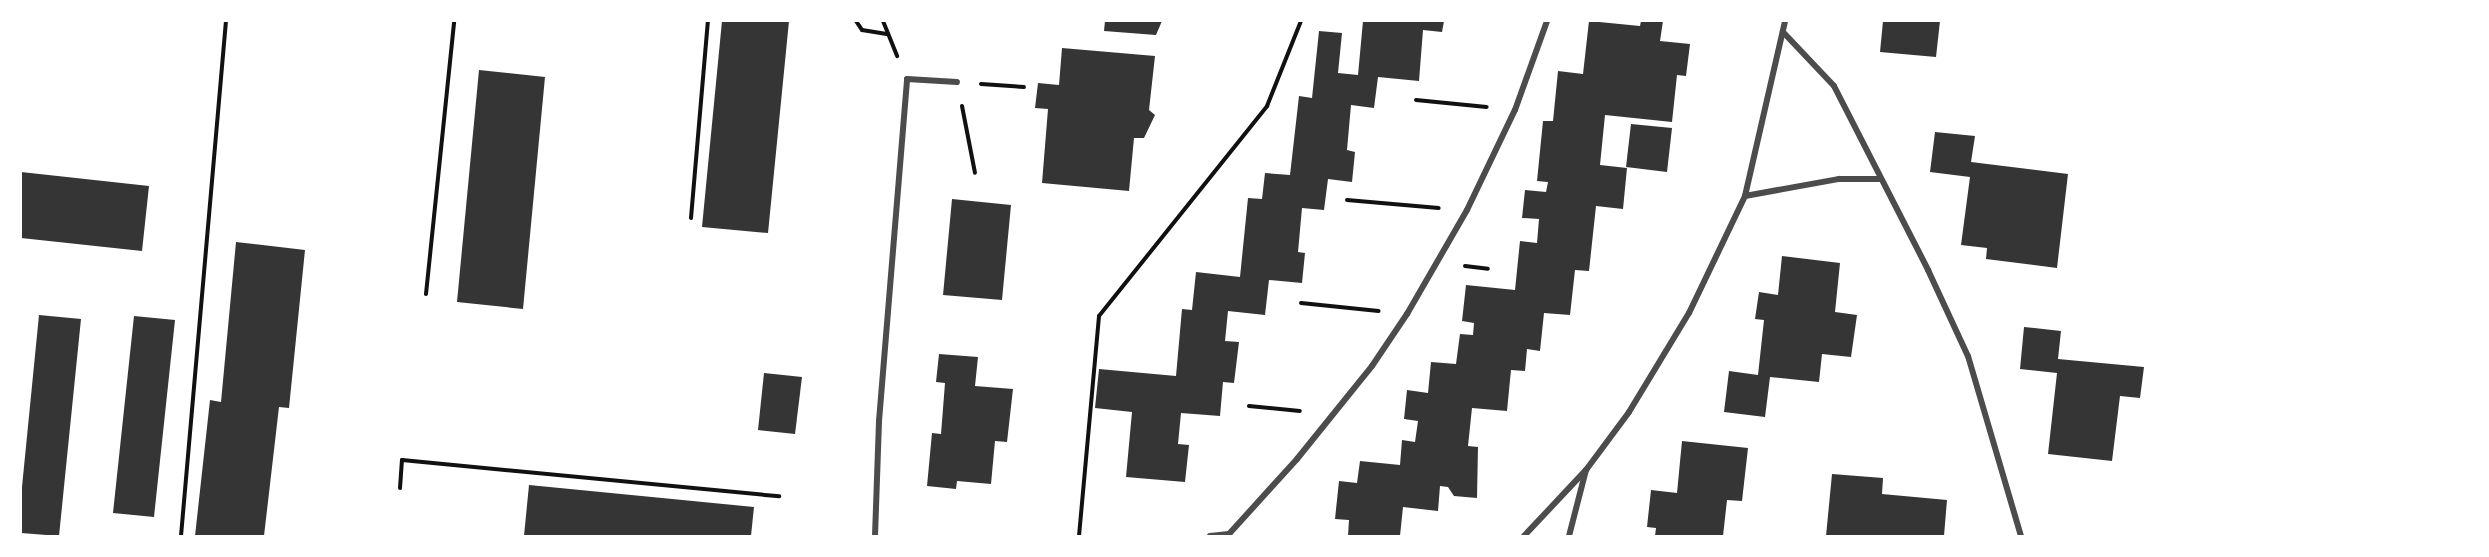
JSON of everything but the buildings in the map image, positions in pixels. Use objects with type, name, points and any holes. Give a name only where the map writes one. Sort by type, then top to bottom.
[{"type":"street","points":[[1210,536],[1229,535],[1334,415],[1407,314],[1467,210],[1515,110],[1547,21]]},
{"type":"street","points":[[1524,536],[1586,470],[1629,412],[1689,313],[1745,196],[1785,21]]},
{"type":"street","points":[[1783,32],[1834,86],[1968,356],[2021,536]]},
{"type":"street","points":[[875,536],[879,421],[907,79],[957,82]]},
{"type":"street","points":[[1745,196],[1839,179],[1880,179]]},
{"type":"street","points":[[1569,536],[1586,470]]},
{"type":"path","points":[[181,536],[226,21]]},
{"type":"path","points":[[426,294],[454,21]]},
{"type":"path","points":[[691,218],[708,21]]},
{"type":"path","points":[[856,21],[862,30],[887,34]]},
{"type":"path","points":[[883,21],[907,79]]},
{"type":"path","points":[[1079,536],[1099,316],[1267,106],[1301,21]]},
{"type":"path","points":[[975,173],[957,82],[1024,87]]},
{"type":"path","points":[[1416,100],[1515,110]]},
{"type":"path","points":[[1347,200],[1467,210]]},
{"type":"path","points":[[1301,303],[1407,314]]},
{"type":"path","points":[[1249,406],[1334,415]]},
{"type":"path","points":[[400,488],[402,460],[779,496]]}]
